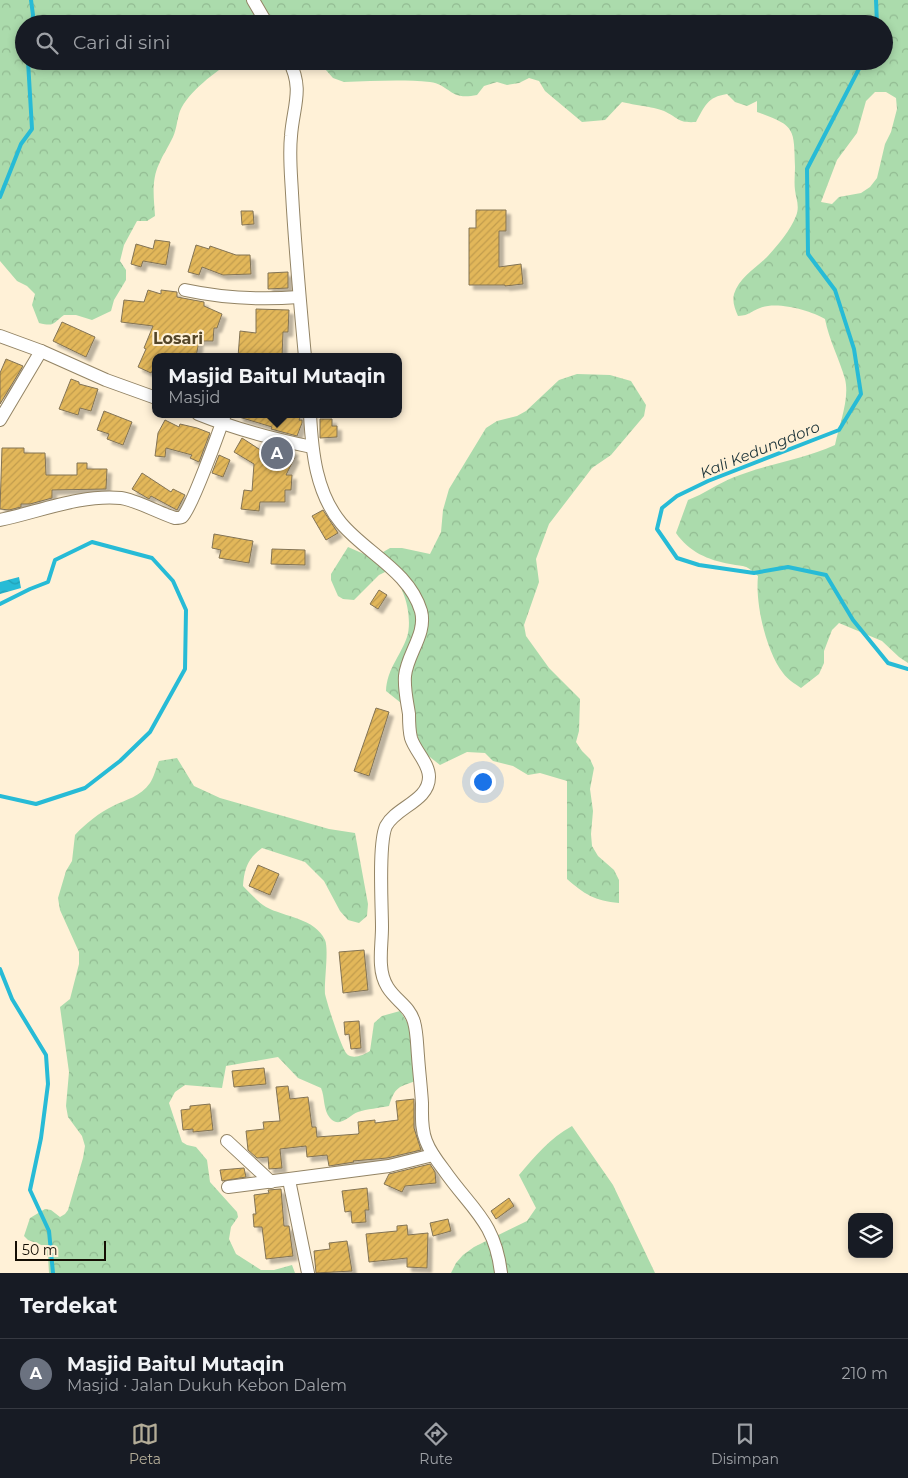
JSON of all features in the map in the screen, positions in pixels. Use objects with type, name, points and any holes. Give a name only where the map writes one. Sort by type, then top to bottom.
[{"type":"street","points":[[253,0],[262,15]]},
{"type":"street","points":[[293,70],[298,92],[290,155],[305,353]]},
{"type":"street","points":[[185,290],[228,297],[280,299],[299,297]]},
{"type":"street","points":[[0,336],[41,351],[106,380],[152,397]]},
{"type":"street","points":[[0,420],[41,351]]},
{"type":"street","points":[[310,418],[312,446],[316,467],[324,496],[336,518],[399,576],[409,588],[421,612],[420,634],[405,674],[405,691],[411,739],[426,766],[429,778],[425,790],[416,800],[391,819],[384,834],[382,976],[390,992],[411,1015],[414,1022],[423,1132],[428,1146],[489,1229],[501,1273]]},
{"type":"street","points":[[0,520],[73,502],[102,498],[122,498],[175,518],[180,518],[196,490],[223,419],[284,441],[312,446]]},
{"type":"street","points":[[227,1141],[270,1182]]},
{"type":"street","points":[[228,1187],[389,1166],[433,1155]]},
{"type":"street","points":[[289,1180],[308,1273]]},
{"type":"green space","points":[[0,0],[908,0],[908,663],[882,641],[839,623],[832,630],[824,651],[824,663],[819,674],[801,688],[785,675],[771,652],[760,613],[758,576],[745,567],[722,562],[700,554],[681,540],[676,533],[688,500],[726,480],[810,455],[835,445],[845,403],[846,387],[843,371],[825,319],[811,312],[784,306],[767,306],[738,316],[733,297],[740,283],[779,243],[793,222],[797,212],[794,144],[790,130],[779,121],[757,112],[757,101],[747,106],[735,102],[727,94],[715,97],[707,103],[696,122],[682,121],[662,110],[651,107],[622,102],[605,120],[582,122],[545,91],[539,81],[529,78],[519,83],[507,85],[497,82],[484,86],[477,95],[461,96],[430,82],[398,80],[344,82],[333,78],[326,70],[893,70],[893,15],[15,15],[15,70],[219,70],[196,89],[180,111],[174,134],[156,170],[154,190],[155,216],[147,221],[137,221],[124,245],[120,261],[126,270],[126,280],[114,300],[111,311],[92,320],[76,315],[64,315],[51,324],[39,323],[32,305],[35,294],[27,286],[17,281],[0,261]],"holes":[[[875,92],[886,92],[896,98],[897,109],[891,132],[885,144],[877,178],[870,187],[861,193],[839,197],[832,204],[821,202],[837,160],[857,133],[866,101]]]},
{"type":"green space","points":[[577,374],[610,375],[631,381],[646,405],[644,416],[611,455],[592,468],[549,524],[536,559],[539,582],[524,625],[526,636],[549,668],[580,699],[579,731],[576,742],[590,759],[594,768],[590,789],[593,811],[592,846],[598,856],[614,870],[619,880],[619,903],[603,901],[590,896],[567,879],[567,781],[540,773],[528,775],[513,766],[493,761],[485,753],[467,752],[440,765],[421,750],[411,711],[386,691],[389,676],[409,629],[406,600],[398,583],[392,576],[385,572],[379,575],[354,600],[343,599],[338,596],[331,580],[331,574],[348,547],[373,558],[390,548],[402,548],[430,554],[441,532],[443,510],[449,489],[486,428],[497,421],[517,416],[526,411],[559,380]]},
{"type":"green space","points":[[177,758],[194,786],[220,798],[329,829],[355,833],[368,904],[367,916],[359,923],[348,920],[340,911],[324,881],[305,862],[262,848],[253,856],[248,864],[244,874],[243,886],[266,907],[307,923],[314,927],[325,940],[327,951],[325,994],[345,1052],[348,1055],[356,1057],[370,1051],[374,1023],[382,1016],[400,1011],[409,1025],[416,1081],[395,1091],[389,1106],[358,1112],[341,1122],[334,1121],[328,1115],[321,1088],[298,1078],[278,1057],[226,1066],[222,1088],[185,1085],[175,1092],[169,1103],[182,1142],[196,1147],[207,1160],[210,1182],[237,1212],[238,1217],[231,1227],[229,1239],[236,1254],[261,1270],[274,1270],[292,1265],[295,1273],[49,1273],[48,1257],[44,1246],[28,1240],[24,1236],[30,1218],[45,1209],[51,1210],[60,1217],[68,1210],[85,1146],[82,1136],[68,1117],[66,1106],[69,1072],[60,1007],[70,999],[79,964],[79,952],[60,910],[58,898],[66,871],[72,861],[75,835],[88,822],[103,812],[142,792],[151,781],[159,761]]},
{"type":"green space","points":[[572,1126],[613,1185],[655,1273],[451,1273],[463,1255],[474,1247],[527,1221],[536,1208],[519,1175],[537,1154]]},
{"type":"water","points":[[19,577],[21,588],[0,594],[0,582]]},
{"type":"building","points":[[476,210],[506,210],[506,231],[499,231],[499,267],[521,264],[523,284],[505,286],[469,285],[469,228],[476,228]]},
{"type":"building","points":[[241,211],[253,211],[254,224],[242,225]]},
{"type":"building","points":[[155,240],[170,242],[166,265],[143,261],[141,267],[131,264],[136,244],[153,249]]},
{"type":"building","points":[[196,245],[209,249],[210,246],[236,255],[250,255],[251,274],[223,275],[202,267],[199,275],[188,272]]},
{"type":"building","points":[[288,272],[288,288],[268,289],[268,273]]},
{"type":"building","points":[[148,290],[161,294],[161,290],[177,292],[177,297],[204,302],[204,306],[222,314],[217,328],[214,328],[213,341],[199,341],[197,353],[152,353],[151,373],[138,367],[153,326],[121,322],[124,300],[144,302]]},
{"type":"building","points":[[256,309],[289,310],[288,332],[283,332],[282,353],[238,353],[240,331],[256,333]]},
{"type":"building","points":[[62,322],[95,337],[86,357],[53,341]]},
{"type":"building","points":[[6,359],[23,366],[0,404],[0,373]]},
{"type":"building","points":[[71,379],[79,382],[79,384],[98,389],[91,411],[80,408],[78,415],[59,409]]},
{"type":"building","points":[[104,411],[132,422],[123,445],[107,439],[109,434],[97,430]]},
{"type":"building","points":[[242,418],[300,418],[299,420],[302,420],[297,436],[271,429],[272,427]]},
{"type":"building","points":[[320,419],[332,419],[332,426],[337,426],[337,437],[320,438]]},
{"type":"building","points":[[165,420],[179,427],[180,424],[210,433],[199,462],[190,458],[192,455],[166,448],[165,457],[155,456],[158,433]]},
{"type":"building","points":[[242,438],[262,451],[264,444],[294,451],[292,455],[295,457],[286,475],[292,475],[291,490],[285,490],[285,502],[260,502],[259,511],[241,509],[244,490],[252,491],[254,464],[234,452]]},
{"type":"building","points":[[2,448],[24,448],[24,453],[45,453],[46,475],[77,475],[77,463],[87,463],[87,469],[107,469],[106,489],[52,490],[52,498],[30,504],[21,504],[21,507],[9,510],[0,509]]},
{"type":"building","points":[[219,455],[230,460],[223,477],[212,473]]},
{"type":"building","points":[[142,473],[171,492],[173,489],[185,495],[177,510],[151,496],[149,499],[132,489]]},
{"type":"building","points":[[323,510],[338,533],[326,540],[312,516]]},
{"type":"building","points":[[214,534],[253,541],[249,563],[219,558],[221,550],[212,548]]},
{"type":"building","points":[[272,549],[305,550],[305,565],[271,564]]},
{"type":"building","points":[[379,590],[387,595],[378,609],[370,604]]},
{"type":"building","points":[[376,708],[389,712],[369,776],[354,771]]},
{"type":"building","points":[[258,865],[279,874],[270,895],[249,886]]},
{"type":"building","points":[[364,950],[368,990],[343,993],[339,952]]},
{"type":"building","points":[[359,1021],[361,1048],[351,1049],[349,1034],[345,1035],[344,1022]]},
{"type":"building","points":[[264,1068],[266,1084],[234,1087],[232,1071]]},
{"type":"building","points":[[288,1086],[290,1099],[308,1097],[312,1127],[316,1127],[317,1137],[358,1134],[358,1122],[375,1120],[375,1123],[398,1120],[396,1101],[414,1099],[414,1128],[421,1150],[387,1158],[353,1161],[329,1166],[327,1155],[307,1157],[306,1146],[280,1149],[282,1168],[269,1169],[268,1157],[257,1158],[248,1150],[246,1131],[264,1129],[263,1122],[280,1121],[276,1087]]},
{"type":"building","points":[[210,1104],[213,1130],[193,1132],[193,1129],[183,1130],[181,1110],[190,1109],[190,1106]]},
{"type":"building","points":[[430,1164],[435,1172],[436,1183],[405,1186],[402,1192],[384,1184],[389,1174]]},
{"type":"building","points":[[244,1168],[246,1177],[222,1181],[220,1170]]},
{"type":"building","points":[[367,1188],[369,1210],[365,1210],[366,1222],[352,1223],[351,1211],[345,1212],[342,1191]]},
{"type":"building","points":[[281,1189],[284,1226],[289,1226],[293,1256],[266,1259],[262,1227],[254,1227],[253,1214],[256,1214],[254,1195],[269,1193],[268,1190]]},
{"type":"building","points":[[509,1198],[514,1206],[496,1219],[491,1211]]},
{"type":"building","points":[[448,1219],[451,1231],[433,1236],[430,1223]]},
{"type":"building","points":[[407,1225],[408,1235],[428,1233],[427,1268],[407,1267],[407,1258],[369,1262],[366,1234],[397,1231],[397,1226]]},
{"type":"building","points":[[347,1241],[352,1271],[316,1273],[314,1251],[330,1249],[329,1243]]},
{"type":"waterway","points":[[31,0],[33,15]]},
{"type":"waterway","name":"Kali Kedungdoro","points":[[876,0],[877,15]]},
{"type":"waterway","points":[[0,197],[21,144],[32,129],[29,70]]},
{"type":"waterway","name":"Kali Kedungdoro","points":[[858,70],[807,169],[808,254],[835,290],[854,349],[861,394],[839,430],[708,481],[677,496],[662,508],[657,529],[677,558],[699,565],[754,573],[788,567],[826,575],[853,620],[888,663],[908,669]]},
{"type":"waterway","points":[[0,604],[48,582],[55,560],[92,542],[152,558],[173,581],[186,610],[185,669],[150,732],[120,761],[85,788],[36,804],[0,796]]},
{"type":"waterway","points":[[0,969],[12,999],[46,1055],[48,1084],[41,1138],[30,1190],[49,1231],[53,1273]]},
{"type":"place","name":"Masjid Baitul Mutaqin","points":[[277,453]]},
{"type":"district","name":"Losari","points":[[178,338]]}]
